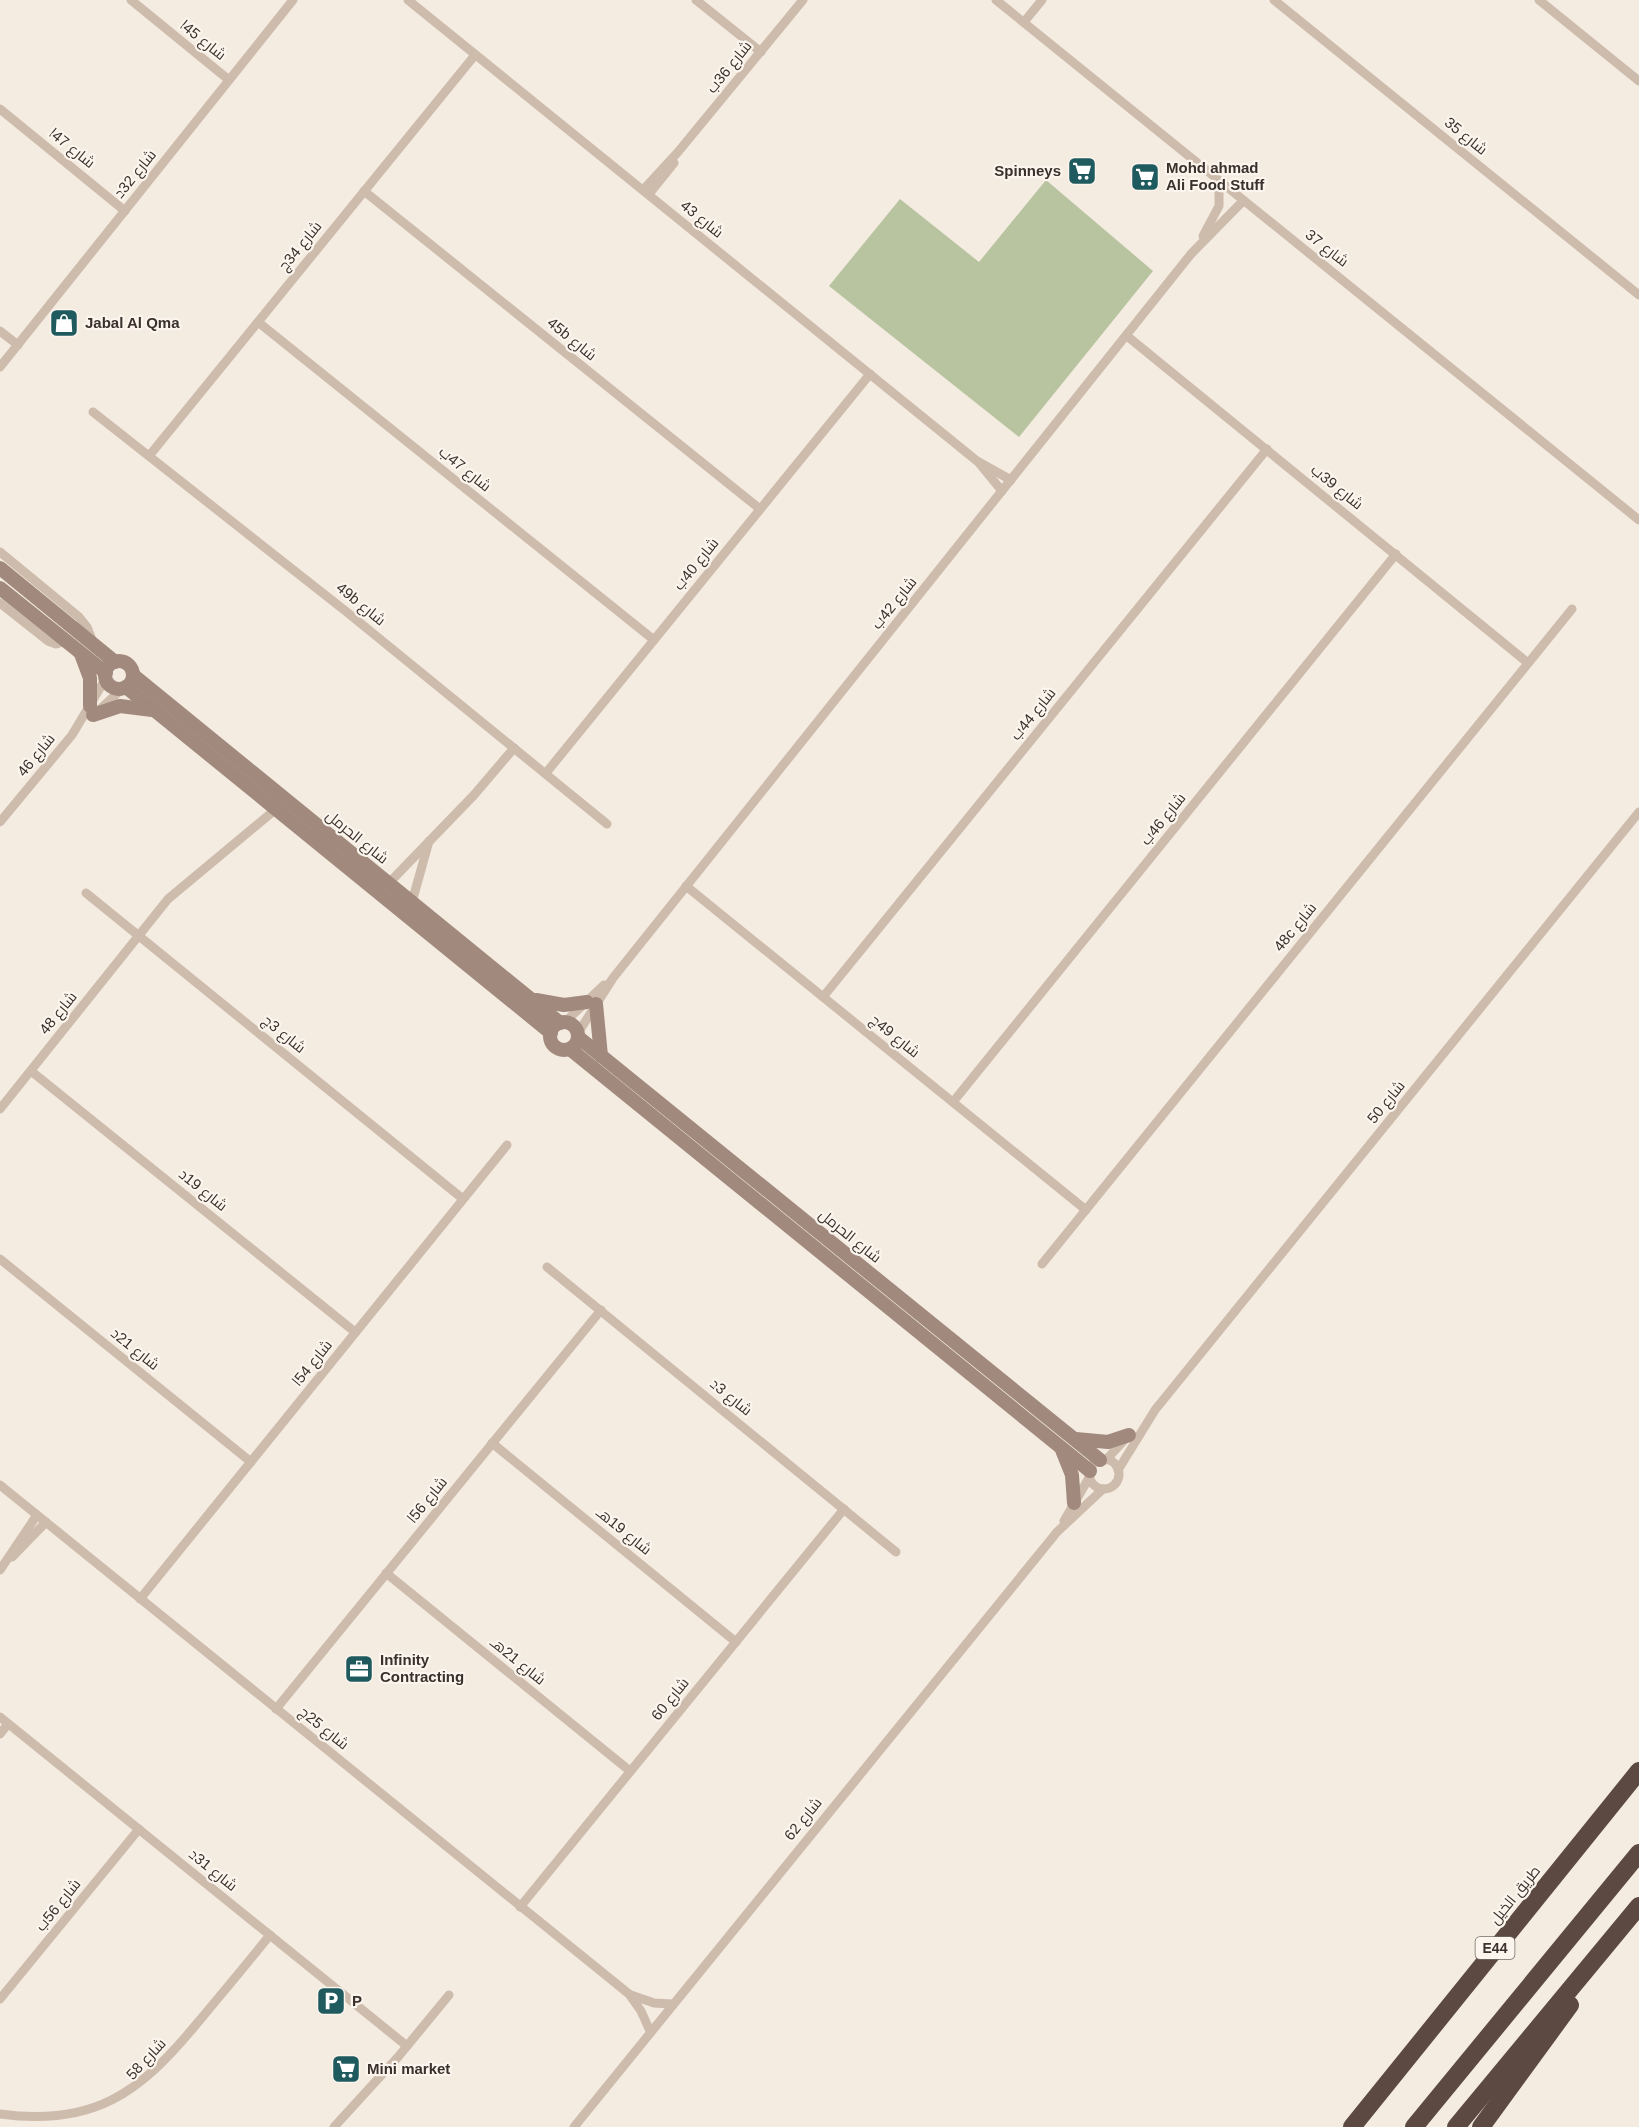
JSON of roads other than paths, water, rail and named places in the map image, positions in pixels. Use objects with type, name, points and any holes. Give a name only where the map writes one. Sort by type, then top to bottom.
[{"type":"highway","name":"طريق الخيل","points":[[1352,2127],[1639,1771]]},
{"type":"highway","points":[[1414,2127],[1639,1853]]},
{"type":"highway","points":[[1456,2127],[1637,1909]]},
{"type":"highway","points":[[1480,2127],[1637,1909]]},
{"type":"street","name":"شارع 45ا","points":[[131,0],[229,80]]},
{"type":"street","name":"شارع 32د","points":[[0,367],[293,0]]},
{"type":"street","name":"شارع 43","points":[[408,0],[977,461],[1011,480]]},
{"type":"street","points":[[696,0],[761,52]]},
{"type":"street","name":"شارع 36ب","points":[[646,192],[671,167],[678,152],[803,0]]},
{"type":"street","name":"شارع 37","points":[[996,0],[1242,201],[1639,519]]},
{"type":"street","points":[[1024,22],[1042,0]]},
{"type":"street","name":"شارع 35","points":[[1274,0],[1639,295]]},
{"type":"street","points":[[1539,0],[1639,81]]},
{"type":"street","name":"شارع 34ج","points":[[149,456],[475,55]]},
{"type":"street","name":"شارع 47ا","points":[[0,109],[125,211]]},
{"type":"street","name":"شارع 42ب","points":[[1198,246],[1219,206],[1219,182]]},
{"type":"street","name":"45b شارع","points":[[364,191],[760,509]]},
{"type":"street","name":"شارع 42ب","points":[[559,1026],[592,1003],[613,978],[1198,246],[1242,201]]},
{"type":"street","name":"شارع 47ب","points":[[258,322],[654,640]]},
{"type":"street","points":[[0,331],[18,345]]},
{"type":"street","name":"شارع 39ب","points":[[1127,336],[1528,663]]},
{"type":"street","name":"شارع 40ب","points":[[546,773],[870,374]]},
{"type":"street","name":"49b شارع","points":[[93,412],[607,824]]},
{"type":"street","name":"شارع 44ب","points":[[823,997],[1267,449]]},
{"type":"street","name":"شارع 43","points":[[977,461],[1002,491]]},
{"type":"street","points":[[0,552],[79,617],[90,633],[94,645]]},
{"type":"street","name":"شارع 46ب","points":[[953,1102],[1396,554]]},
{"type":"street","points":[[0,568],[115,662],[129,665],[128,683],[114,688],[106,676],[80,652],[0,588]]},
{"type":"street","points":[[0,603],[48,641],[56,644],[67,641]]},
{"type":"street","name":"48c شارع","points":[[1042,1264],[1572,609]]},
{"type":"street","points":[[80,652],[90,678],[91,710],[129,706],[156,712]]},
{"type":"street","points":[[106,676],[109,666],[115,662]]},
{"type":"street","name":"شارع 46","points":[[0,822],[91,710],[106,676]]},
{"type":"street","name":"شارع 46","points":[[91,710],[128,683]]},
{"type":"street","name":"شارع الحرمل","points":[[128,683],[156,712],[276,809],[559,1026]]},
{"type":"street","name":"شارع الحرمل","points":[[128,683],[412,902],[530,998],[559,1026]]},
{"type":"street","points":[[388,884],[474,795],[514,748]]},
{"type":"street","name":"شارع 48","points":[[0,1109],[168,899],[276,809]]},
{"type":"street","name":"شارع 50","points":[[1103,1460],[1155,1410],[1639,812]]},
{"type":"street","points":[[412,902],[430,838]]},
{"type":"street","name":"شارع 49ج","points":[[686,886],[1086,1210]]},
{"type":"street","name":"شارع 3ج","points":[[86,893],[464,1199]]},
{"type":"street","points":[[530,998],[552,1004],[592,1003],[602,1056]]},
{"type":"street","name":"شارع 42ب","points":[[576,1040],[592,1003]]},
{"type":"street","points":[[559,1026],[573,1026],[576,1040],[561,1050],[555,1047],[550,1039],[559,1026]]},
{"type":"street","name":"شارع الحرمل","points":[[576,1040],[602,1056],[1074,1439],[1103,1460]]},
{"type":"street","name":"شارع الحرمل","points":[[576,1040],[1062,1448],[1090,1474]]},
{"type":"street","name":"شارع 19د","points":[[31,1071],[355,1332]]},
{"type":"street","name":"شارع 54ا","points":[[140,1599],[507,1145]]},
{"type":"street","name":"شارع 21د","points":[[0,1259],[251,1462]]},
{"type":"street","name":"شارع 3د","points":[[547,1267],[896,1552]]},
{"type":"street","name":"شارع 56ا","points":[[276,1709],[601,1310]]},
{"type":"street","name":"شارع 50","points":[[1118,1470],[1155,1410]]},
{"type":"street","points":[[1074,1439],[1108,1442],[1129,1435]]},
{"type":"street","name":"شارع 19هـ","points":[[492,1443],[736,1642]]},
{"type":"street","points":[[1062,1448],[1072,1475],[1074,1503]]},
{"type":"street","points":[[1103,1460],[1113,1462],[1118,1470],[1114,1485],[1103,1489],[1096,1486],[1090,1474],[1103,1460]]},
{"type":"street","name":"شارع 62","points":[[1057,1532],[1090,1474]]},
{"type":"street","name":"شارع 25ج","points":[[0,1485],[629,1994],[650,2031]]},
{"type":"street","name":"شارع 62","points":[[574,2127],[1057,1532],[1103,1489]]},
{"type":"street","name":"شارع 60","points":[[520,1907],[844,1509]]},
{"type":"street","points":[[8,1561],[37,1515]]},
{"type":"street","points":[[0,1570],[46,1522]]},
{"type":"street","name":"شارع 21هـ","points":[[387,1573],[630,1771]]},
{"type":"street","name":"شارع 31د","points":[[0,1717],[407,2046]]},
{"type":"street","points":[[0,1734],[8,1724]]},
{"type":"street","name":"شارع 56ب","points":[[0,1999],[139,1829]]},
{"type":"street","name":"شارع 58","points":[[0,2114],[34,2122],[68,2122],[95,2116],[124,2101],[164,2064],[270,1935]]},
{"type":"street","name":"شارع 25ج","points":[[629,1994],[654,2003],[672,2004]]},
{"type":"street","points":[[334,2127],[407,2046],[449,1995]]},
{"type":"place","name":"Spinneys","points":[[1082,171]]},
{"type":"place","name":"Mohd ahmad Ali Food Stuff","points":[[1145,177]]},
{"type":"place","name":"Jabal Al Qma","points":[[64,323]]},
{"type":"place","name":"Infinity Contracting","points":[[359,1669]]},
{"type":"place","name":"P","points":[[331,2001]]},
{"type":"place","name":"Mini market","points":[[346,2069]]}]
